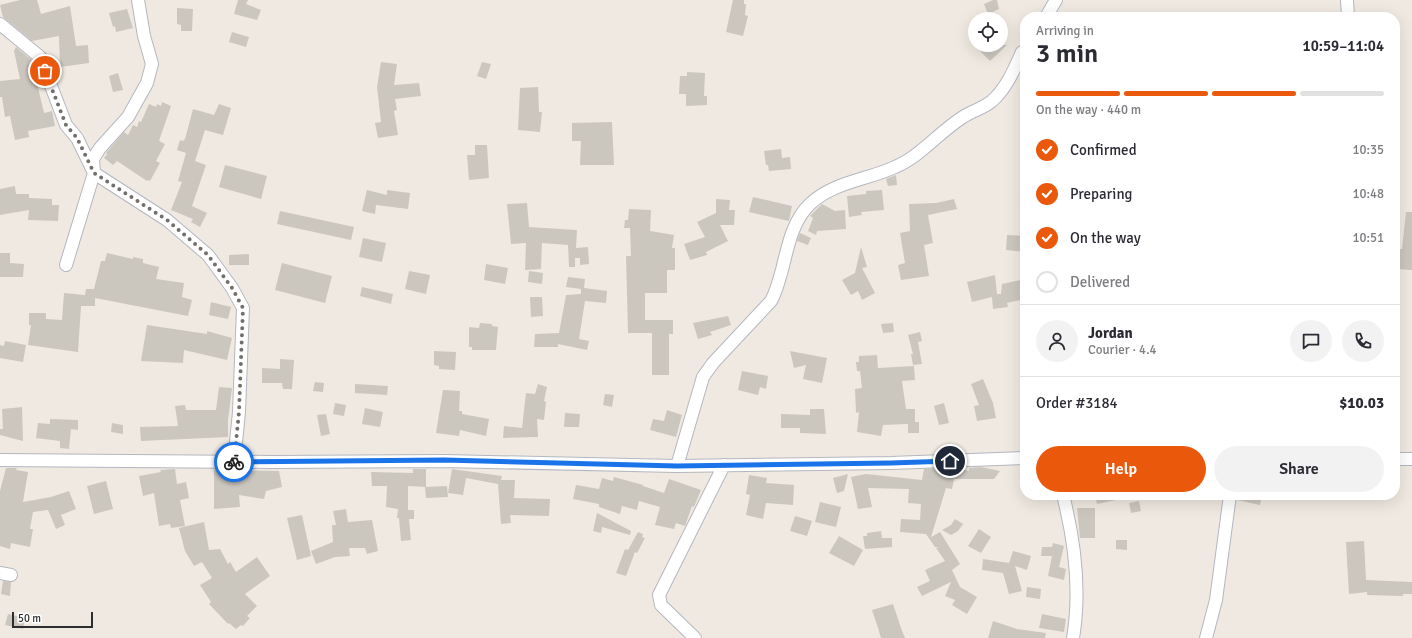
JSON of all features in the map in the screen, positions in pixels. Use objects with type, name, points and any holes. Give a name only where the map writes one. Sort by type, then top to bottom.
[{"type":"street","points":[[66,265],[94,173],[93,159],[100,148],[128,117],[147,83],[152,64],[144,36],[138,0]]},
{"type":"street","points":[[1049,12],[1056,0]]},
{"type":"street","points":[[1347,0],[1348,12]]},
{"type":"street","points":[[0,24],[40,57],[66,125],[77,138],[94,173],[167,220],[208,255],[232,288],[243,308],[239,412],[234,462]]},
{"type":"street","points":[[677,466],[703,377],[713,363],[771,301],[778,289],[794,229],[803,212],[820,196],[859,178],[894,168],[908,161],[963,117],[991,102],[1009,81],[1020,61]]},
{"type":"street","points":[[0,460],[234,462],[444,460],[677,466],[891,463],[1020,458]]},
{"type":"street","points":[[1400,459],[1412,459]]},
{"type":"street","points":[[695,638],[661,605],[659,595],[661,588],[692,533],[724,465]]},
{"type":"street","points":[[1064,500],[1076,564],[1077,616],[1073,638]]},
{"type":"street","points":[[1206,638],[1216,600],[1229,500]]},
{"type":"building","points":[[20,0],[37,0],[41,14],[70,6],[76,46],[88,45],[89,63],[60,67],[59,36],[32,41],[3,17],[0,5]]},
{"type":"building","points":[[238,0],[248,0],[246,4],[261,10],[257,20],[234,14]]},
{"type":"building","points":[[733,0],[744,0],[744,4],[746,4],[745,15],[748,16],[743,36],[726,32]]},
{"type":"building","points":[[997,0],[999,9],[992,12],[987,12],[984,4]]},
{"type":"building","points":[[177,8],[193,9],[192,31],[181,31],[181,25],[177,24]]},
{"type":"building","points":[[127,9],[133,28],[116,32],[109,13]]},
{"type":"building","points":[[232,32],[249,37],[246,47],[229,42]]},
{"type":"building","points":[[16,47],[34,62],[35,65],[33,66],[44,113],[52,111],[55,126],[28,131],[29,137],[15,140],[10,116],[5,117],[2,97],[0,97],[0,81],[20,79],[14,51]]},
{"type":"building","points":[[981,52],[1000,52],[990,61]]},
{"type":"building","points":[[381,62],[397,64],[394,85],[419,83],[421,96],[395,99],[397,110],[394,111],[398,135],[378,138],[375,123],[381,122],[377,87]]},
{"type":"building","points":[[482,62],[491,64],[486,79],[477,76]]},
{"type":"building","points":[[687,72],[705,73],[704,96],[707,96],[707,105],[686,106],[686,94],[679,94],[680,76],[687,76]]},
{"type":"building","points":[[118,73],[123,90],[113,92],[109,76]]},
{"type":"building","points":[[538,87],[539,112],[542,112],[540,132],[518,130],[520,88]]},
{"type":"building","points":[[162,102],[171,106],[159,141],[165,144],[156,161],[160,163],[150,181],[147,181],[117,161],[113,165],[104,158],[107,154],[106,153],[124,132],[128,135],[133,125],[137,127],[139,121],[141,122],[149,104],[156,107],[157,104],[161,106]]},
{"type":"building","points":[[219,104],[231,108],[223,135],[205,130],[195,161],[206,165],[192,206],[207,213],[200,227],[191,222],[193,219],[171,210],[182,182],[178,181],[186,153],[177,150],[180,140],[183,141],[185,139],[193,109],[214,115]]},
{"type":"building","points":[[612,122],[614,165],[580,165],[581,141],[572,141],[572,123]]},
{"type":"building","points":[[475,145],[487,145],[489,178],[469,180],[467,155],[475,155]]},
{"type":"building","points":[[781,149],[782,158],[790,157],[791,169],[769,171],[768,165],[766,165],[764,151]]},
{"type":"building","points":[[225,165],[267,176],[261,199],[219,187]]},
{"type":"building","points":[[896,175],[897,185],[888,186],[886,179]]},
{"type":"building","points":[[15,186],[16,194],[29,194],[29,198],[52,199],[52,205],[59,205],[58,221],[28,220],[29,210],[0,215],[0,189]]},
{"type":"building","points":[[367,190],[387,195],[387,190],[410,193],[408,209],[376,205],[375,214],[362,211]]},
{"type":"building","points":[[882,190],[884,210],[861,212],[862,215],[849,217],[847,196],[866,194],[866,191]]},
{"type":"building","points":[[753,197],[792,206],[789,221],[749,212]]},
{"type":"building","points":[[716,199],[730,200],[729,210],[735,210],[734,225],[720,225],[728,241],[706,252],[707,255],[690,260],[684,244],[705,237],[697,222],[716,213]]},
{"type":"building","points":[[954,199],[957,209],[928,215],[933,243],[924,245],[929,276],[901,280],[898,265],[905,263],[900,233],[910,231],[909,204],[936,203]]},
{"type":"building","points":[[527,203],[529,227],[577,230],[576,248],[588,247],[589,264],[580,265],[580,258],[575,258],[575,267],[569,267],[568,245],[542,243],[541,269],[525,270],[526,243],[511,244],[507,204]]},
{"type":"building","points":[[822,204],[835,211],[845,210],[846,229],[817,231],[816,235],[808,231],[813,218],[810,216]]},
{"type":"building","points":[[629,209],[651,210],[650,231],[674,235],[672,248],[675,248],[675,270],[667,270],[667,293],[645,293],[645,320],[673,320],[673,334],[669,334],[669,375],[652,375],[652,333],[628,333],[626,256],[631,256],[630,228],[624,228],[625,220],[628,220]]},
{"type":"building","points":[[280,211],[354,227],[351,240],[277,224]]},
{"type":"building","points":[[1406,212],[1412,212],[1412,270],[1400,269],[1400,249],[1402,249]]},
{"type":"building","points":[[800,233],[811,238],[808,245],[797,241]]},
{"type":"building","points":[[1007,235],[1020,236],[1020,251],[1006,250]]},
{"type":"building","points":[[363,238],[386,243],[382,262],[359,257]]},
{"type":"building","points":[[861,247],[867,267],[862,268],[875,293],[862,300],[858,291],[851,295],[842,280],[855,273]]},
{"type":"building","points":[[0,253],[10,253],[10,263],[24,264],[23,277],[0,277]]},
{"type":"building","points":[[107,253],[133,259],[133,257],[143,259],[143,263],[159,267],[156,279],[184,283],[182,297],[192,300],[188,316],[95,298],[95,306],[81,306],[78,352],[28,345],[31,325],[29,325],[29,313],[46,313],[46,319],[62,320],[64,293],[85,295],[86,289],[94,289],[101,261],[105,261]]},
{"type":"building","points":[[249,254],[249,265],[229,265],[229,255]]},
{"type":"building","points":[[282,263],[332,276],[325,303],[275,290]]},
{"type":"building","points":[[486,264],[508,268],[505,284],[484,280]]},
{"type":"building","points":[[409,271],[430,275],[426,294],[405,289]]},
{"type":"building","points":[[529,271],[543,273],[542,284],[528,282]]},
{"type":"building","points":[[995,275],[997,294],[1001,294],[1002,284],[1020,280],[1020,300],[1007,303],[1008,307],[993,309],[992,297],[972,302],[967,282]]},
{"type":"building","points":[[568,277],[585,279],[584,288],[607,291],[606,303],[585,301],[579,339],[589,341],[587,350],[558,344],[558,347],[534,347],[535,334],[559,333],[566,295],[581,294],[581,289],[566,287]]},
{"type":"building","points":[[362,287],[393,294],[391,304],[360,296]]},
{"type":"building","points":[[530,297],[542,297],[543,316],[531,317]]},
{"type":"building","points":[[211,302],[231,307],[228,319],[209,315]]},
{"type":"building","points":[[728,316],[731,325],[710,332],[712,335],[698,339],[693,323]]},
{"type":"building","points":[[480,323],[492,324],[492,326],[498,327],[496,350],[472,350],[472,347],[469,347],[469,327],[479,328]]},
{"type":"building","points":[[893,323],[894,332],[883,333],[881,324]]},
{"type":"building","points":[[147,325],[207,334],[207,331],[232,338],[227,360],[184,350],[183,363],[141,361]]},
{"type":"building","points":[[920,332],[922,341],[918,342],[922,364],[913,365],[911,354],[913,354],[908,335]]},
{"type":"building","points":[[5,341],[26,345],[23,362],[0,358],[0,345],[4,346]]},
{"type":"building","points":[[434,351],[456,352],[455,370],[439,369],[439,366],[434,365]]},
{"type":"building","points":[[790,351],[827,358],[822,383],[803,379],[806,365],[794,368]]},
{"type":"building","points":[[877,355],[878,368],[914,366],[915,380],[902,381],[906,409],[915,409],[915,422],[919,422],[919,433],[908,433],[908,424],[883,425],[881,436],[857,432],[859,412],[856,413],[855,389],[862,388],[860,371],[857,371],[856,362],[859,362],[859,356]]},
{"type":"building","points":[[280,359],[294,360],[292,389],[283,389],[282,383],[262,383],[262,368],[280,369]]},
{"type":"building","points":[[742,371],[768,376],[766,389],[760,387],[758,395],[738,390]]},
{"type":"building","points":[[983,379],[993,403],[996,418],[977,421],[974,406],[979,405],[971,384]]},
{"type":"building","points":[[315,382],[324,383],[323,392],[313,391]]},
{"type":"building","points":[[355,384],[388,386],[387,395],[355,393]]},
{"type":"building","points":[[538,384],[547,387],[544,401],[546,402],[544,420],[537,419],[538,437],[503,438],[504,426],[522,428],[526,393],[535,394]]},
{"type":"building","points":[[219,387],[232,388],[228,420],[228,437],[141,441],[140,427],[178,426],[175,406],[185,405],[186,410],[216,410]]},
{"type":"building","points":[[443,390],[460,391],[459,411],[462,411],[462,414],[489,419],[486,436],[460,430],[459,436],[436,433]]},
{"type":"building","points":[[605,394],[614,395],[612,407],[603,405]]},
{"type":"building","points":[[335,403],[346,405],[344,416],[333,414]]},
{"type":"building","points":[[944,403],[949,423],[939,425],[934,406]]},
{"type":"building","points":[[22,407],[23,441],[0,435],[0,429],[3,429],[2,409]]},
{"type":"building","points":[[365,408],[383,412],[380,427],[362,424]]},
{"type":"building","points":[[810,409],[824,409],[826,434],[800,433],[800,428],[781,428],[781,414],[810,415]]},
{"type":"building","points":[[667,410],[682,415],[676,437],[650,430],[653,419],[664,421]]},
{"type":"building","points":[[565,413],[580,414],[579,427],[564,427]]},
{"type":"building","points":[[326,414],[330,434],[321,436],[317,415]]},
{"type":"building","points":[[50,419],[78,420],[78,430],[71,429],[69,449],[60,448],[60,441],[36,438],[38,423],[50,424]]},
{"type":"building","points":[[112,423],[123,425],[123,434],[111,432]]},
{"type":"building","points":[[981,467],[1000,471],[994,479],[954,479],[952,489],[946,488],[931,537],[940,532],[960,564],[952,570],[960,587],[977,597],[967,614],[952,605],[955,600],[945,596],[951,582],[922,596],[917,587],[930,581],[925,570],[945,561],[936,548],[939,547],[935,547],[926,534],[900,532],[901,519],[920,520],[921,504],[908,503],[909,489],[868,488],[872,507],[858,509],[851,477],[866,474],[922,480],[924,469],[957,468],[969,471],[969,468]]},
{"type":"building","points":[[6,468],[17,468],[16,470],[28,472],[23,502],[51,497],[69,491],[76,509],[61,515],[65,525],[56,529],[48,510],[33,512],[30,529],[33,529],[30,547],[11,543],[10,549],[0,546],[0,491]]},
{"type":"building","points":[[175,469],[177,484],[186,482],[189,498],[180,500],[185,526],[171,528],[170,524],[159,526],[154,493],[143,496],[139,476],[161,472],[160,470]]},
{"type":"building","points":[[413,469],[426,469],[426,487],[408,486],[408,510],[414,510],[414,519],[409,519],[411,540],[401,541],[399,518],[397,518],[398,509],[386,507],[387,486],[372,486],[371,472],[413,473]]},
{"type":"building","points":[[452,469],[502,476],[501,480],[515,480],[514,498],[550,499],[549,516],[510,515],[511,523],[501,524],[498,484],[466,478],[463,495],[448,493]]},
{"type":"building","points":[[214,470],[279,471],[282,487],[266,491],[264,499],[239,495],[240,507],[214,509]]},
{"type":"building","points":[[848,474],[844,491],[837,493],[833,478]]},
{"type":"building","points":[[749,475],[767,478],[766,483],[794,485],[793,505],[766,503],[763,519],[746,515],[750,495],[746,494]]},
{"type":"building","points":[[614,477],[643,485],[664,493],[669,479],[701,490],[694,507],[692,506],[685,526],[676,523],[674,529],[655,525],[660,507],[639,501],[637,510],[622,506],[620,514],[599,507],[599,504],[573,499],[576,485],[599,489],[602,478],[613,481]]},
{"type":"building","points":[[106,481],[113,509],[94,514],[87,486]]},
{"type":"building","points":[[447,486],[448,497],[426,498],[425,487]]},
{"type":"building","points":[[1096,500],[1116,500],[1097,504]]},
{"type":"building","points":[[1237,500],[1261,500],[1260,505]]},
{"type":"building","points":[[1139,501],[1141,511],[1131,513],[1129,503]]},
{"type":"building","points":[[820,502],[841,507],[836,527],[815,522]]},
{"type":"building","points":[[1077,508],[1095,508],[1095,538],[1080,538]]},
{"type":"building","points":[[346,509],[348,522],[372,520],[378,551],[367,554],[365,548],[349,548],[350,556],[335,557],[316,564],[311,551],[333,542],[332,525],[336,525],[333,511]]},
{"type":"building","points":[[597,513],[631,531],[630,535],[602,527],[601,533],[593,531]]},
{"type":"building","points":[[302,515],[311,556],[297,560],[287,518]]},
{"type":"building","points":[[795,516],[812,521],[807,536],[790,531]]},
{"type":"building","points":[[955,519],[963,524],[958,531],[951,535],[942,530],[951,525]]},
{"type":"building","points":[[204,522],[209,550],[220,549],[228,564],[230,562],[236,572],[257,557],[270,576],[245,594],[257,606],[247,616],[250,618],[243,626],[241,625],[236,629],[229,623],[228,624],[209,604],[211,602],[200,585],[212,578],[202,562],[194,566],[185,551],[179,528]]},
{"type":"building","points":[[979,529],[991,537],[981,553],[968,546]]},
{"type":"building","points":[[881,531],[882,538],[892,538],[892,547],[865,549],[863,536],[867,536],[867,533]]},
{"type":"building","points":[[638,532],[643,534],[642,537],[645,538],[637,553],[635,552],[626,576],[616,573],[625,549],[628,550]]},
{"type":"building","points":[[839,536],[863,550],[854,566],[829,553]]},
{"type":"building","points":[[1116,540],[1127,540],[1127,550],[1116,549]]},
{"type":"building","points":[[1364,541],[1366,580],[1412,582],[1412,594],[1403,594],[1403,596],[1367,595],[1367,592],[1349,594],[1346,542]]},
{"type":"building","points":[[1053,543],[1064,546],[1059,567],[1066,569],[1064,580],[1048,576],[1052,556],[1041,556],[1042,547],[1052,547]]},
{"type":"building","points":[[1013,551],[1031,556],[1027,570],[1015,566],[1022,591],[1009,594],[1003,573],[982,570],[983,559],[1009,563]]},
{"type":"building","points":[[3,581],[11,582],[10,596],[1,594]]},
{"type":"building","points":[[1027,587],[1041,589],[1040,599],[1026,597]]},
{"type":"building","points":[[893,604],[905,638],[881,638],[872,610]]},
{"type":"building","points":[[8,614],[25,618],[23,629],[5,625]]},
{"type":"building","points":[[1042,614],[1066,619],[1064,632],[1039,628]]},
{"type":"building","points":[[993,621],[1017,629],[1046,633],[1045,638],[988,638]]},
{"type":"way so far","points":[[45,71],[58,108],[66,125],[77,138],[94,173],[167,220],[208,255],[232,288],[243,308],[239,412],[234,462]]},
{"type":"route","points":[[234,462],[444,460],[677,466],[950,461]]}]
